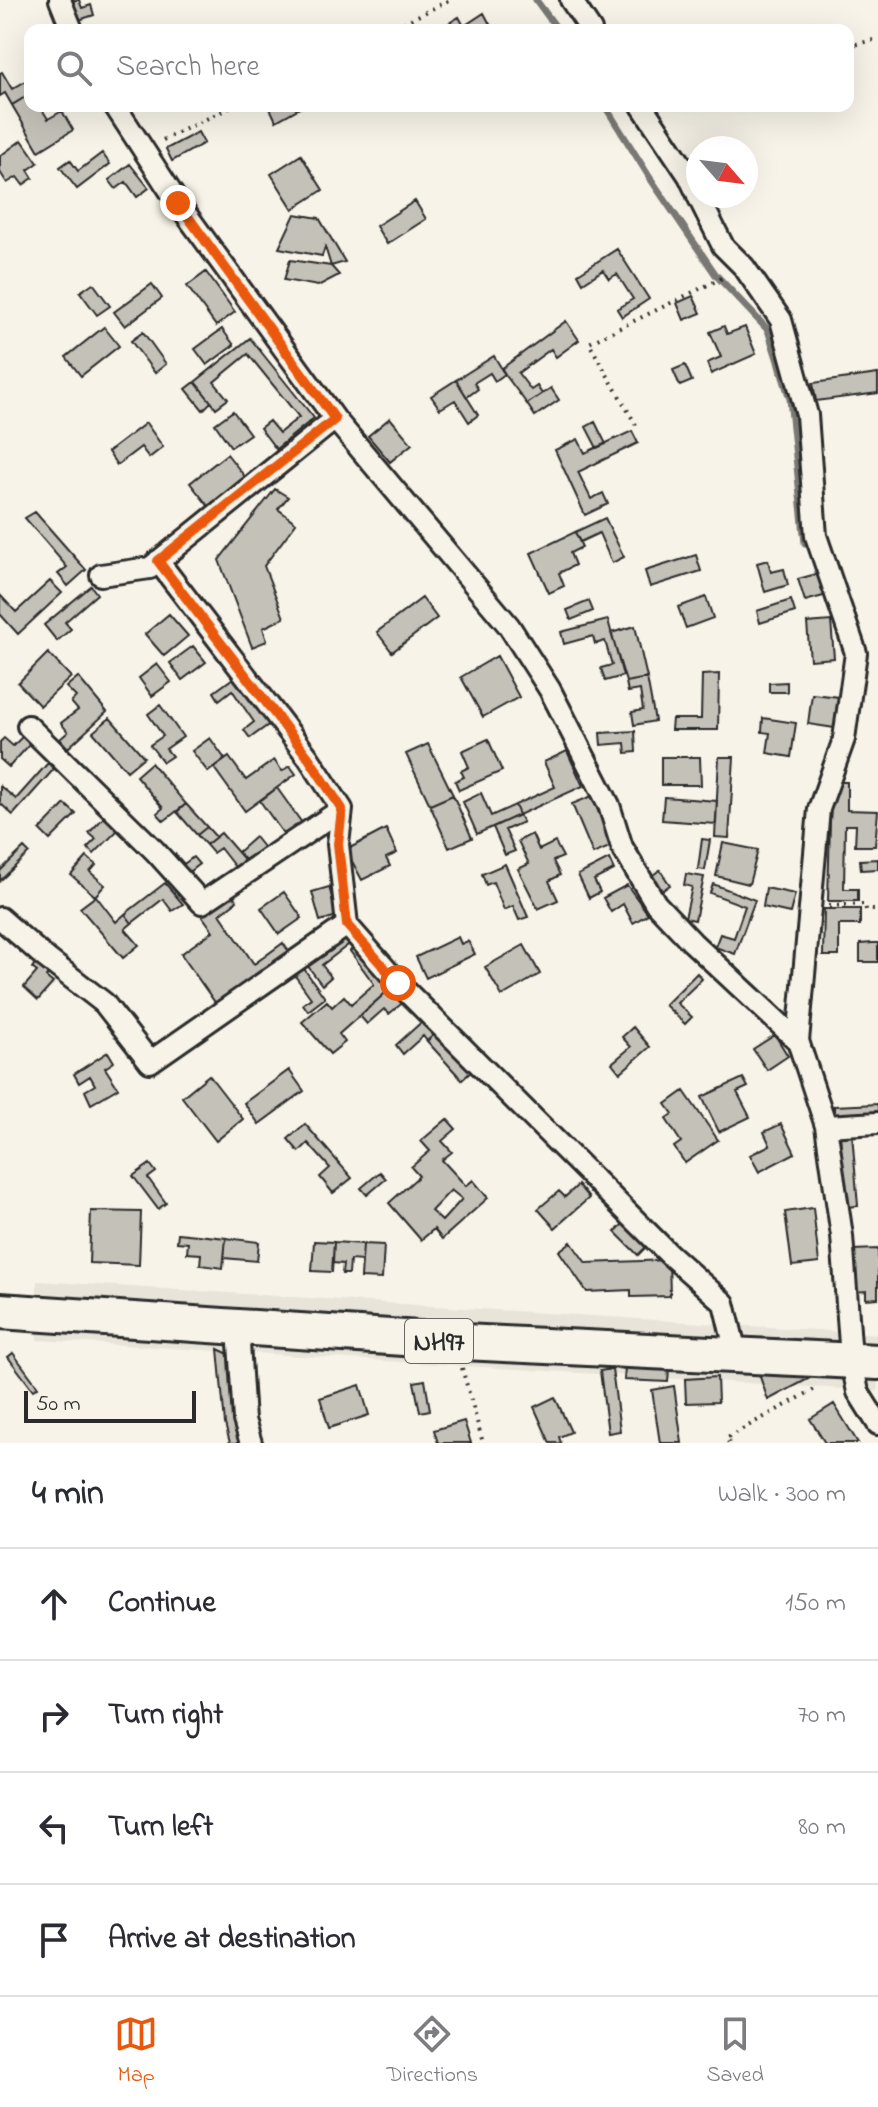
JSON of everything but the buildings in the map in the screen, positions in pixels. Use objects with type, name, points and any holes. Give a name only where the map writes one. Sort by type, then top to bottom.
[{"type":"highway","name":"NH97","points":[[0,1311],[464,1342],[736,1353],[861,1362]]},
{"type":"street","points":[[60,0],[70,24]]},
{"type":"street","points":[[571,0],[587,24]]},
{"type":"street","points":[[119,112],[178,203],[335,419],[509,626],[550,690],[609,805],[622,847],[656,904],[798,1041]]},
{"type":"street","points":[[646,112],[686,172]]},
{"type":"street","points":[[704,208],[723,246],[744,267],[781,320],[807,415],[816,536],[856,653],[844,739],[819,809],[798,1041],[826,1126],[861,1362],[858,1392],[878,1424]]},
{"type":"street","points":[[101,575],[150,568],[335,419]]},
{"type":"street","points":[[158,561],[308,757],[342,809],[338,844],[347,925],[398,983],[669,1254],[724,1303],[736,1353]]},
{"type":"street","points":[[28,726],[155,851],[202,903],[342,809]]},
{"type":"street","points":[[0,918],[104,1003],[150,1062],[347,925]]},
{"type":"street","points":[[826,1126],[878,1123]]},
{"type":"street","points":[[238,1328],[244,1420],[251,1443]]},
{"type":"path","points":[[401,24],[450,0]]},
{"type":"path","points":[[854,45],[878,39]]},
{"type":"path","points":[[143,150],[221,112]]},
{"type":"path","points":[[636,425],[589,343],[744,267]]},
{"type":"path","points":[[811,906],[865,904],[866,910],[878,910]]},
{"type":"path","points":[[464,1342],[462,1368],[483,1443]]},
{"type":"path","points":[[729,1443],[726,1438],[861,1362]]},
{"type":"shaded area","points":[[37,1281],[878,1334],[878,1391],[37,1340]]},
{"type":"waterway","points":[[536,0],[554,24]]},
{"type":"waterway","points":[[609,112],[716,275],[768,330],[790,399],[805,543]]},
{"type":"route","points":[[178,203],[335,419],[158,561],[308,757],[342,809],[338,844],[347,925],[398,983]]}]
